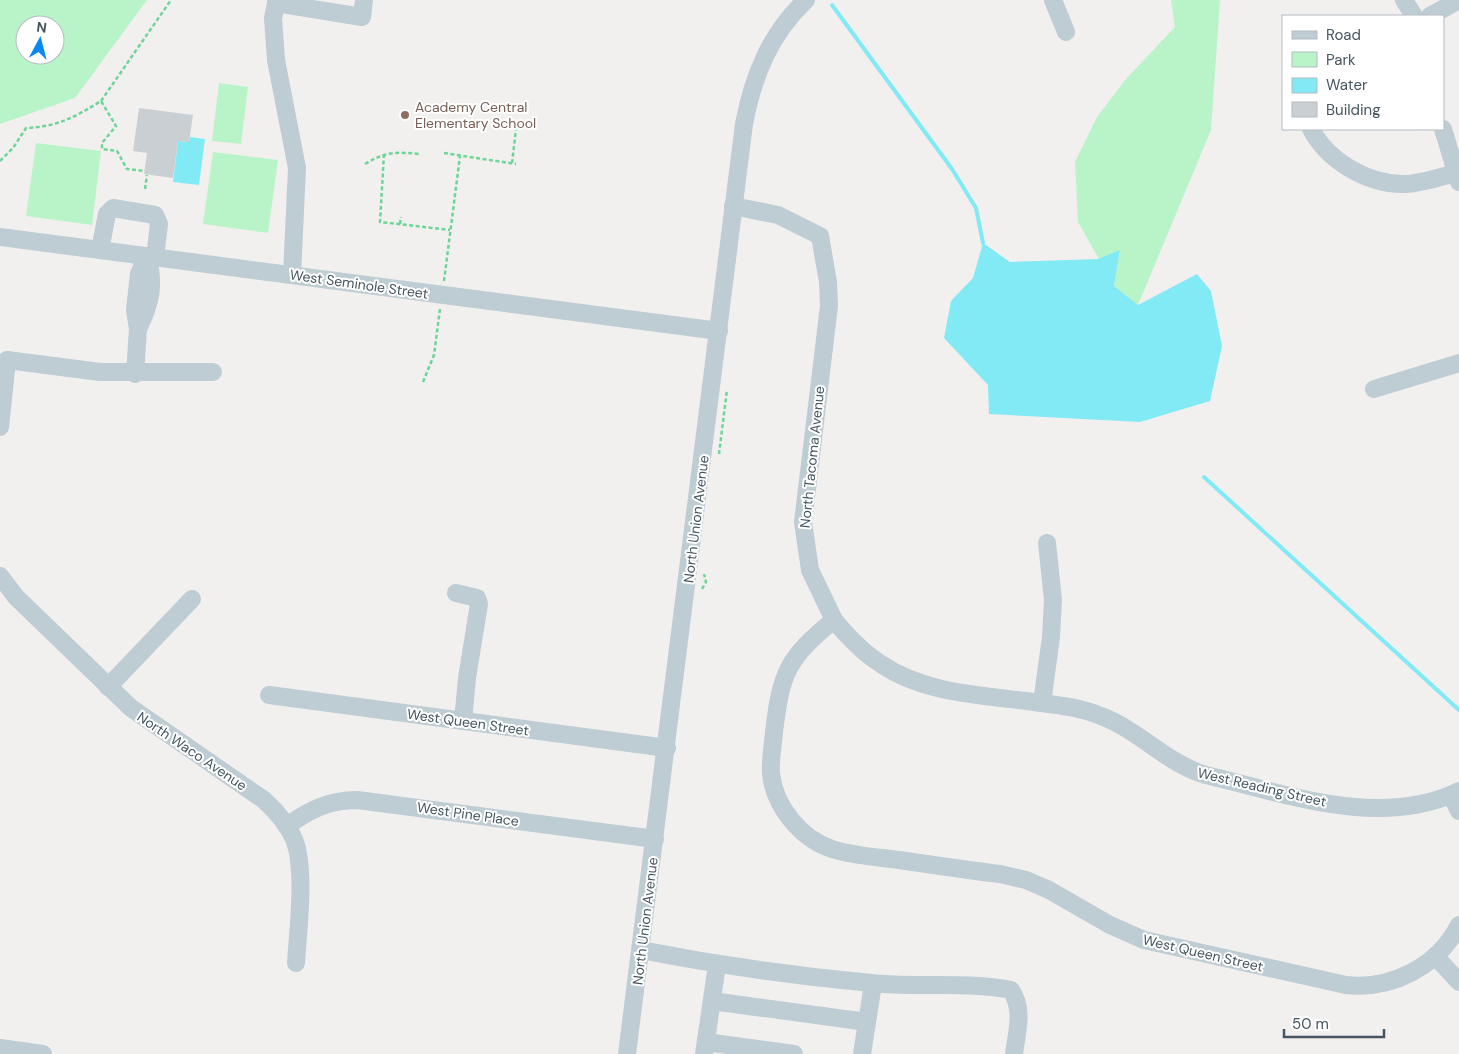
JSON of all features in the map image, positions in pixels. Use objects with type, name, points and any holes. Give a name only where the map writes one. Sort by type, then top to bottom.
[{"type":"street","points":[[292,275],[297,168],[276,60],[273,18],[276,1],[320,5],[362,17],[364,0]]},
{"type":"street","name":"North Union Avenue","points":[[628,1054],[744,124],[752,88],[770,46],[787,20],[806,0]]},
{"type":"street","points":[[1053,0],[1066,32]]},
{"type":"street","points":[[1404,0],[1413,15]]},
{"type":"street","points":[[1432,15],[1459,0]]},
{"type":"street","points":[[1312,130],[1322,146],[1354,171],[1378,181],[1410,184],[1457,177],[1443,130]]},
{"type":"street","name":"North Tacoma Avenue","points":[[733,206],[778,215],[820,236],[828,276],[828,306],[803,522],[810,570],[834,620]]},
{"type":"street","points":[[100,250],[107,214],[113,208],[155,215],[159,224],[151,257],[152,277],[148,309],[138,329],[135,374]]},
{"type":"street","name":"West Seminole Street","points":[[0,237],[719,331]]},
{"type":"street","points":[[0,427],[7,360],[100,372],[135,374],[214,372]]},
{"type":"street","points":[[1374,389],[1459,363]]},
{"type":"street","points":[[1042,703],[1053,588],[1047,543]]},
{"type":"street","name":"North Waco Avenue","points":[[0,576],[16,597],[108,687],[148,722],[264,800],[287,826],[294,840],[299,864],[296,963]]},
{"type":"street","points":[[456,593],[477,598],[478,604],[463,721]]},
{"type":"street","points":[[108,687],[192,599]]},
{"type":"street","name":"West Reading Street","points":[[834,620],[870,657],[909,679],[942,689],[1078,709],[1102,716],[1187,768],[1206,776],[1339,805],[1368,809],[1409,806],[1455,793]]},
{"type":"street","name":"West Queen Street","points":[[834,620],[797,654],[789,666],[780,686],[771,760],[773,782],[789,817],[813,839],[830,848],[854,854],[1017,878],[1049,890],[1120,930],[1156,944],[1355,986],[1396,979],[1414,972],[1435,956],[1451,938],[1459,925]]},
{"type":"street","name":"West Queen Street","points":[[269,695],[667,748]]},
{"type":"street","points":[[1455,793],[1459,811]]},
{"type":"street","name":"West Pine Place","points":[[287,826],[318,807],[336,801],[357,800],[655,839]]},
{"type":"street","points":[[641,950],[717,965],[873,984],[983,984],[1011,990],[1018,1001],[1020,1012],[1014,1054]]},
{"type":"street","points":[[1435,956],[1459,982]]},
{"type":"street","points":[[717,965],[705,1048],[794,1054]]},
{"type":"street","points":[[862,1054],[873,984]]},
{"type":"street","points":[[712,1001],[867,1022]]},
{"type":"street","points":[[0,1048],[43,1054]]},
{"type":"path","points":[[0,161],[13,148],[26,128],[49,127],[76,116],[101,101],[171,0]]},
{"type":"path","points":[[101,101],[116,126],[102,142],[102,149],[117,151],[127,169],[144,171]]},
{"type":"path","points":[[512,163],[516,129]]},
{"type":"path","points":[[365,164],[384,154],[396,152],[420,154]]},
{"type":"path","points":[[384,154],[380,222],[450,230]]},
{"type":"path","points":[[444,154],[516,164]]},
{"type":"path","points":[[422,382],[434,355],[460,156]]},
{"type":"path","points":[[145,189],[146,175]]},
{"type":"path","points":[[400,224],[401,217]]},
{"type":"path","points":[[718,462],[727,387]]},
{"type":"path","points":[[701,598],[702,588],[706,582],[704,574],[705,565]]},
{"type":"green space","points":[[0,0],[147,0],[75,98],[0,124]]},
{"type":"green space","points":[[1171,0],[1220,0],[1211,130],[1138,305],[1114,286],[1120,251],[1099,259],[1078,222],[1075,162],[1097,117],[1126,79],[1175,27]]},
{"type":"green space","points":[[219,83],[248,87],[241,144],[212,141]]},
{"type":"green space","points":[[36,143],[101,151],[92,225],[26,216]]},
{"type":"green space","points":[[213,152],[278,160],[268,233],[203,224]]},
{"type":"water","points":[[190,137],[205,139],[199,185],[173,182],[178,141],[189,142]]},
{"type":"water","points":[[983,243],[1010,262],[1098,259],[1120,250],[1114,286],[1138,305],[1197,274],[1211,291],[1222,346],[1210,401],[1140,422],[989,414],[988,385],[944,338],[951,301],[973,278]]},
{"type":"building","points":[[139,108],[193,115],[189,142],[178,141],[173,178],[144,174],[147,153],[133,151]]},
{"type":"waterway","points":[[832,5],[952,169],[976,208],[983,243]]},
{"type":"waterway","points":[[1204,477],[1459,710]]},
{"type":"place","name":"Academy Central Elementary School","points":[[405,115]]}]
